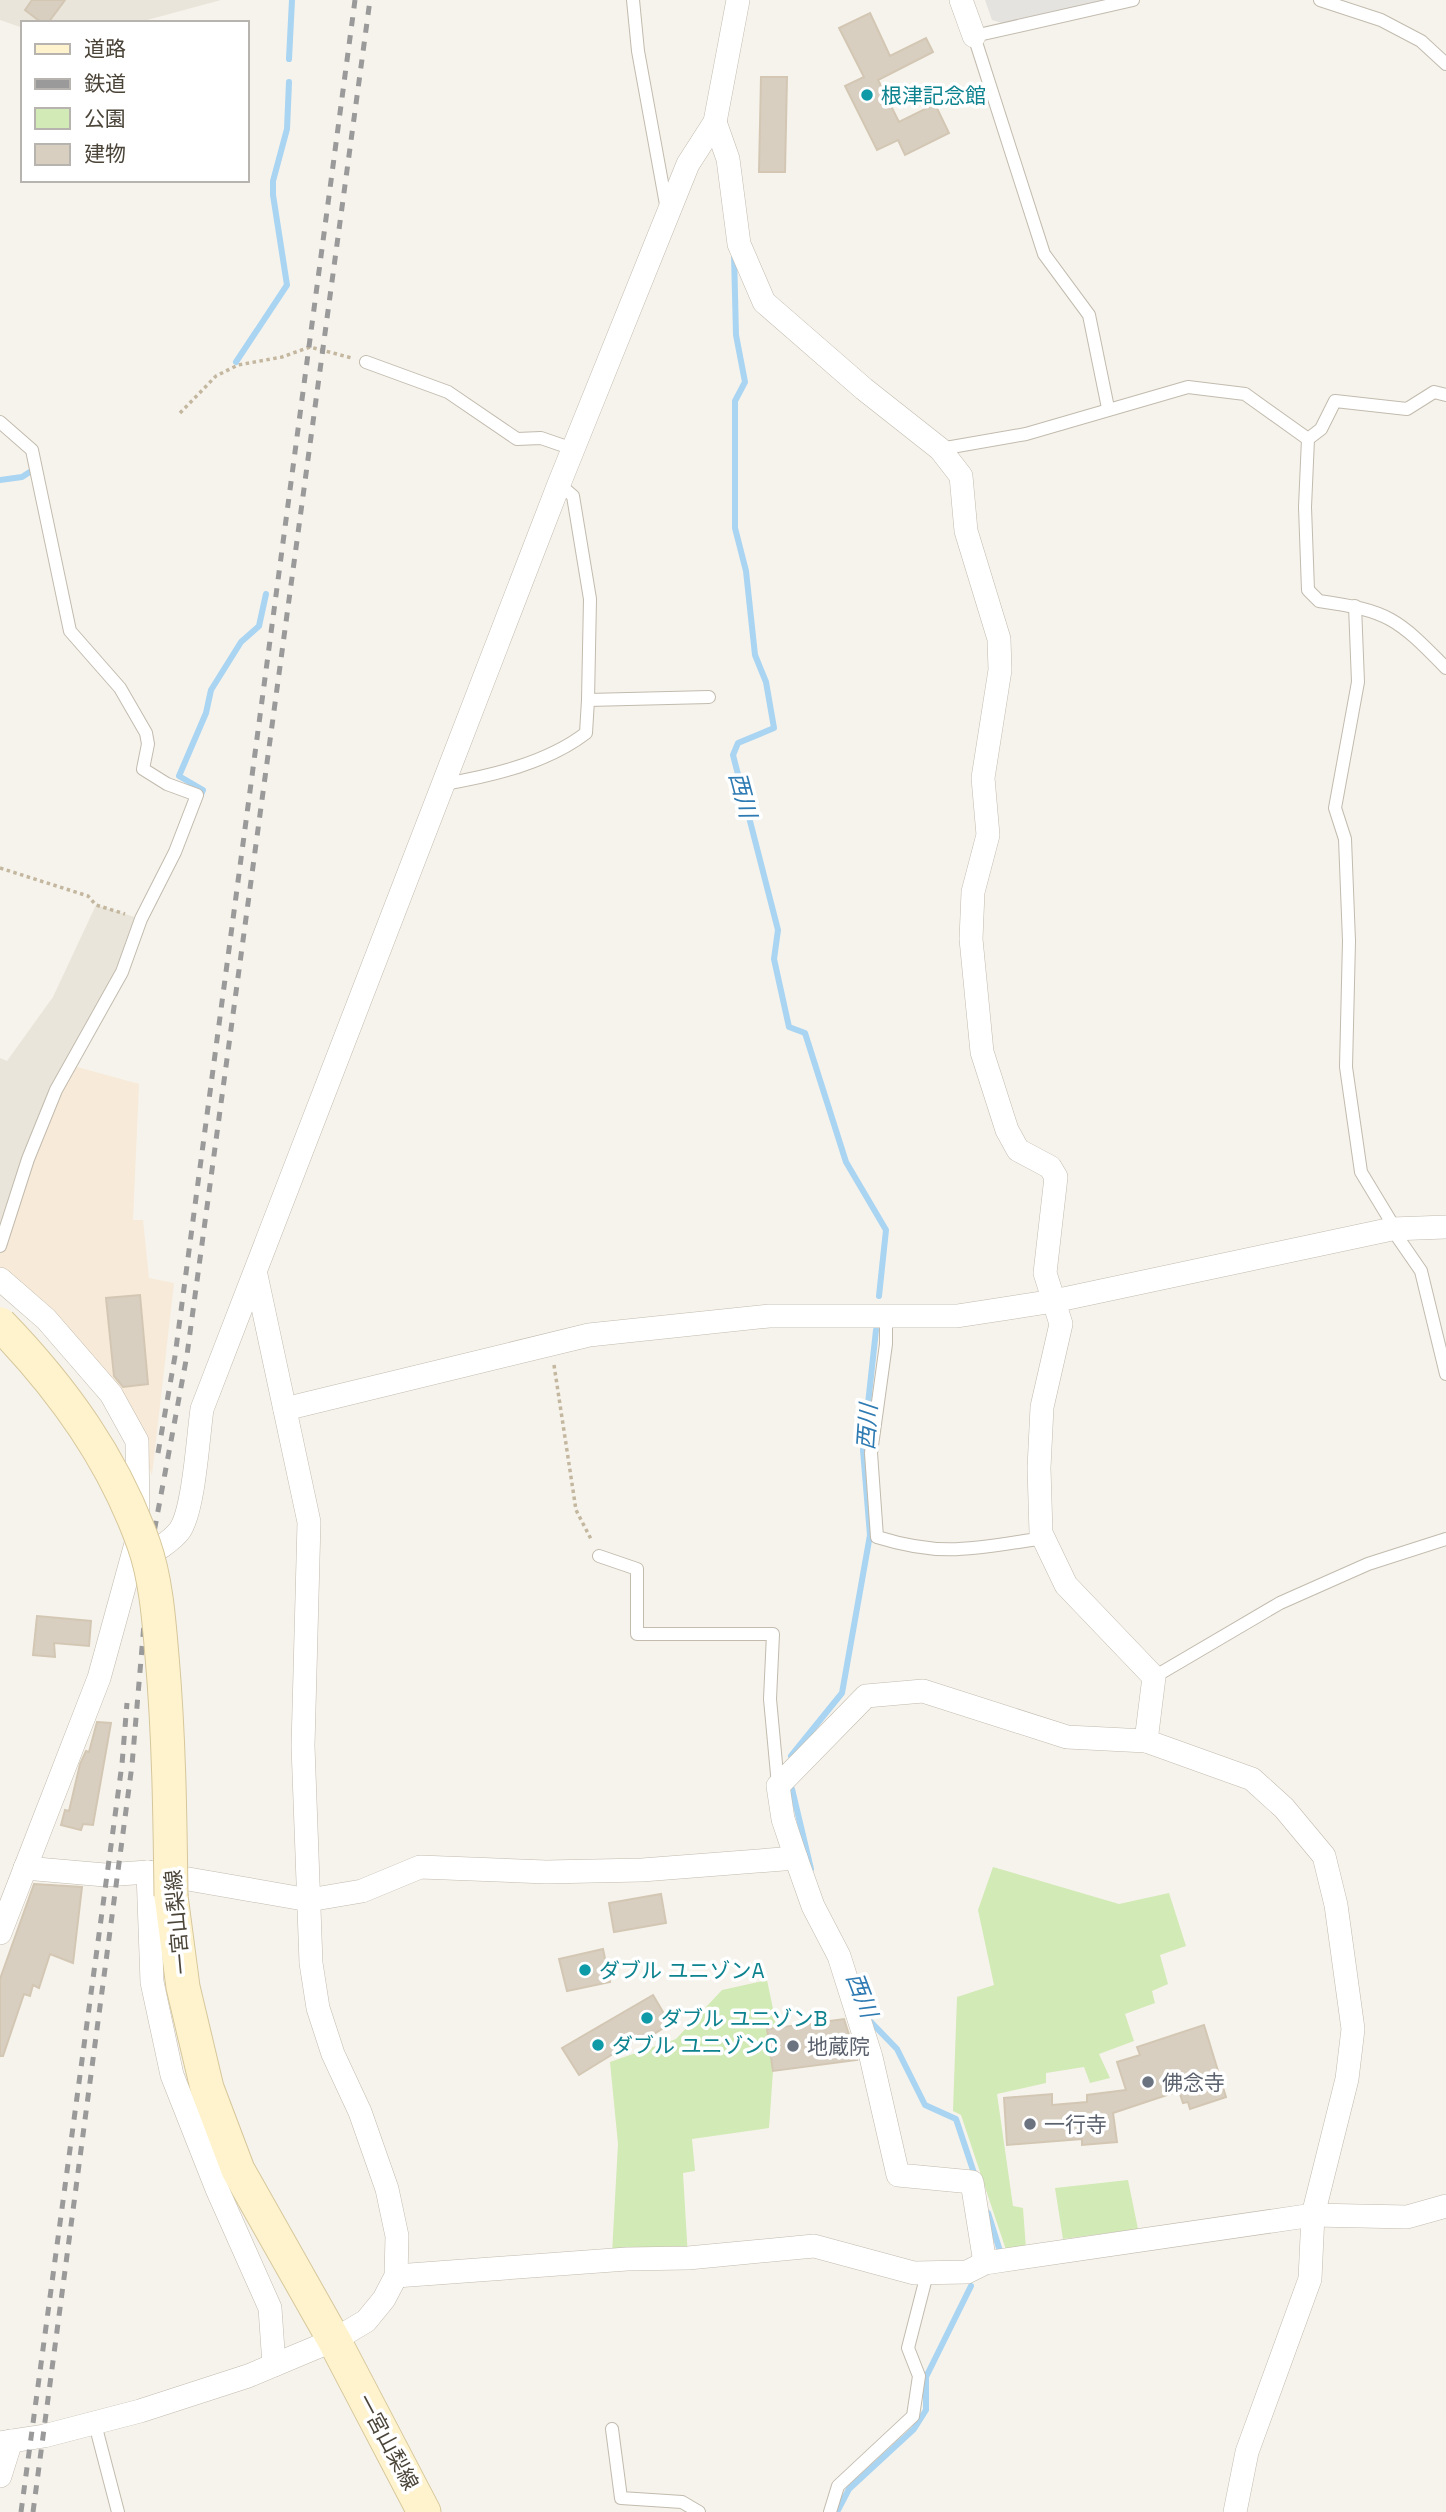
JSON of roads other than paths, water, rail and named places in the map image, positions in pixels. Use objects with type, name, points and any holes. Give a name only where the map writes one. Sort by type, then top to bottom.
[{"type":"main road","name":"一宮山梨線","points":[[0,1324],[51,1379],[87,1428],[115,1475],[145,1548],[159,1622],[170,1749],[171,1896],[183,1987],[207,2088],[239,2170],[334,2340],[424,2512]]},
{"type":"street","points":[[0,1279],[47,1319],[111,1394],[137,1441],[140,1559],[180,1531],[187,1513],[202,1409],[256,1275],[559,484],[688,164],[715,122],[738,0]]},
{"type":"street","points":[[961,0],[974,36]]},
{"type":"street","points":[[715,122],[727,159],[739,244],[764,302],[864,389],[940,449],[961,476],[966,531],[999,639],[1000,670],[983,778],[988,835],[973,892],[971,939],[982,1052],[1007,1130],[1018,1150],[1050,1167],[1056,1177],[1045,1273],[1061,1324],[1042,1407],[1039,1468],[1044,1538],[1066,1585],[1154,1677],[1146,1741]]},
{"type":"street","points":[[285,1409],[589,1335],[769,1316],[957,1316],[1054,1301],[1392,1230],[1446,1227]]},
{"type":"street","points":[[0,2476],[6,2442],[95,2424],[275,2365],[334,2340],[366,2320],[384,2299],[396,2276],[397,2236],[387,2189],[360,2112],[333,2054],[318,2008],[311,1963],[303,1746],[309,1522],[256,1275]]},
{"type":"street","points":[[0,1933],[15,1881],[99,1678],[138,1535]]},
{"type":"street","points":[[985,2263],[972,2182],[898,2175],[871,2057],[839,1956],[813,1906],[783,1819],[778,1786],[866,1696],[923,1691],[1067,1737],[1146,1741],[1252,1779],[1284,1808],[1324,1856],[1336,1905],[1353,2029],[1347,2079],[1313,2215],[1310,2279],[1247,2452],[1235,2512]]},
{"type":"street","points":[[15,1881],[148,1872],[309,1900],[362,1891],[419,1867],[546,1872],[628,1871],[796,1858]]},
{"type":"street","points":[[148,1872],[152,1983],[172,2075],[217,2189],[270,2308],[275,2365]]},
{"type":"street","points":[[396,2276],[626,2259],[688,2258],[814,2246],[928,2274],[967,2272],[985,2263],[1313,2215],[1407,2217],[1446,2206]]},
{"type":"lane","points":[[634,0],[638,51],[668,214]]},
{"type":"lane","points":[[1108,408],[1088,315],[1044,254],[974,36],[1133,0]]},
{"type":"lane","points":[[1320,0],[1391,25],[1421,41],[1446,64]]},
{"type":"lane","points":[[366,362],[448,392],[517,439],[541,438],[573,449]]},
{"type":"lane","points":[[940,449],[1026,434],[1108,408],[1188,387],[1245,394],[1308,439]]},
{"type":"lane","points":[[1446,395],[1434,392],[1407,409],[1335,401],[1321,429],[1308,439],[1305,507],[1308,590],[1319,601],[1370,609],[1405,626],[1446,668]]},
{"type":"lane","points":[[0,422],[32,450],[70,631],[120,688],[146,733],[148,744],[143,769],[167,784],[197,795],[175,852],[141,919],[122,972],[56,1090],[28,1159],[0,1246]]},
{"type":"lane","points":[[444,784],[478,778],[566,749],[586,733],[590,599],[573,496],[559,484]]},
{"type":"lane","points":[[1355,606],[1358,682],[1335,808],[1345,839],[1349,941],[1346,1068],[1361,1172],[1390,1220],[1392,1230],[1421,1272],[1446,1374]]},
{"type":"lane","points":[[587,700],[709,697]]},
{"type":"lane","points":[[886,1316],[886,1344],[871,1453],[877,1537],[914,1549],[949,1552],[1044,1538]]},
{"type":"lane","points":[[1154,1677],[1280,1603],[1368,1563],[1446,1538]]},
{"type":"lane","points":[[599,1556],[637,1569],[637,1634],[773,1634],[770,1699],[778,1786]]},
{"type":"lane","points":[[830,2512],[838,2486],[914,2416],[919,2376],[908,2348],[928,2274]]},
{"type":"lane","points":[[95,2424],[118,2512]]},
{"type":"lane","points":[[612,2429],[621,2498],[682,2502],[699,2512]]},
{"type":"waterway","points":[[289,59],[292,0]]},
{"type":"waterway","points":[[236,362],[287,285],[273,181],[287,129],[289,82]]},
{"type":"waterway","name":"西川","points":[[734,254],[736,335],[745,382],[735,401],[735,528],[746,571],[755,655],[766,682],[774,728],[738,743],[733,755],[778,930],[774,959],[789,1027],[805,1033],[846,1162],[886,1230],[879,1296]]},
{"type":"waterway","points":[[0,480],[22,477],[36,468]]},
{"type":"waterway","points":[[200,797],[203,790],[179,776],[206,713],[211,690],[241,642],[259,626],[266,594]]},
{"type":"waterway","name":"西川","points":[[791,1756],[842,1693],[870,1535],[863,1450],[876,1330]]},
{"type":"waterway","name":"西川","points":[[792,1789],[811,1869]]},
{"type":"waterway","name":"西川","points":[[868,2019],[897,2049],[925,2105],[956,2119],[975,2176]]},
{"type":"waterway","name":"西川","points":[[988,2213],[1000,2251]]},
{"type":"waterway","name":"西川","points":[[837,2512],[849,2489],[914,2429],[926,2410],[926,2377],[971,2286]]},
{"type":"railway","points":[[158,1453],[175,1356],[355,0]]},
{"type":"railway","points":[[33,2512],[132,1765],[150,1554],[187,1355],[370,0]]},
{"type":"railway","points":[[21,2512],[122,1764],[127,1703]]},
{"type":"place","name":"根津記念館","points":[[867,95]]},
{"type":"place","name":"ダブル ユニゾンA","points":[[585,1970]]},
{"type":"place","name":"ダブル ユニゾンB","points":[[647,2018]]},
{"type":"place","name":"ダブル ユニゾンC","points":[[598,2045]]},
{"type":"place","name":"地蔵院","points":[[793,2046]]},
{"type":"place","name":"佛念寺","points":[[1148,2082]]},
{"type":"place","name":"一行寺","points":[[1030,2124]]}]
